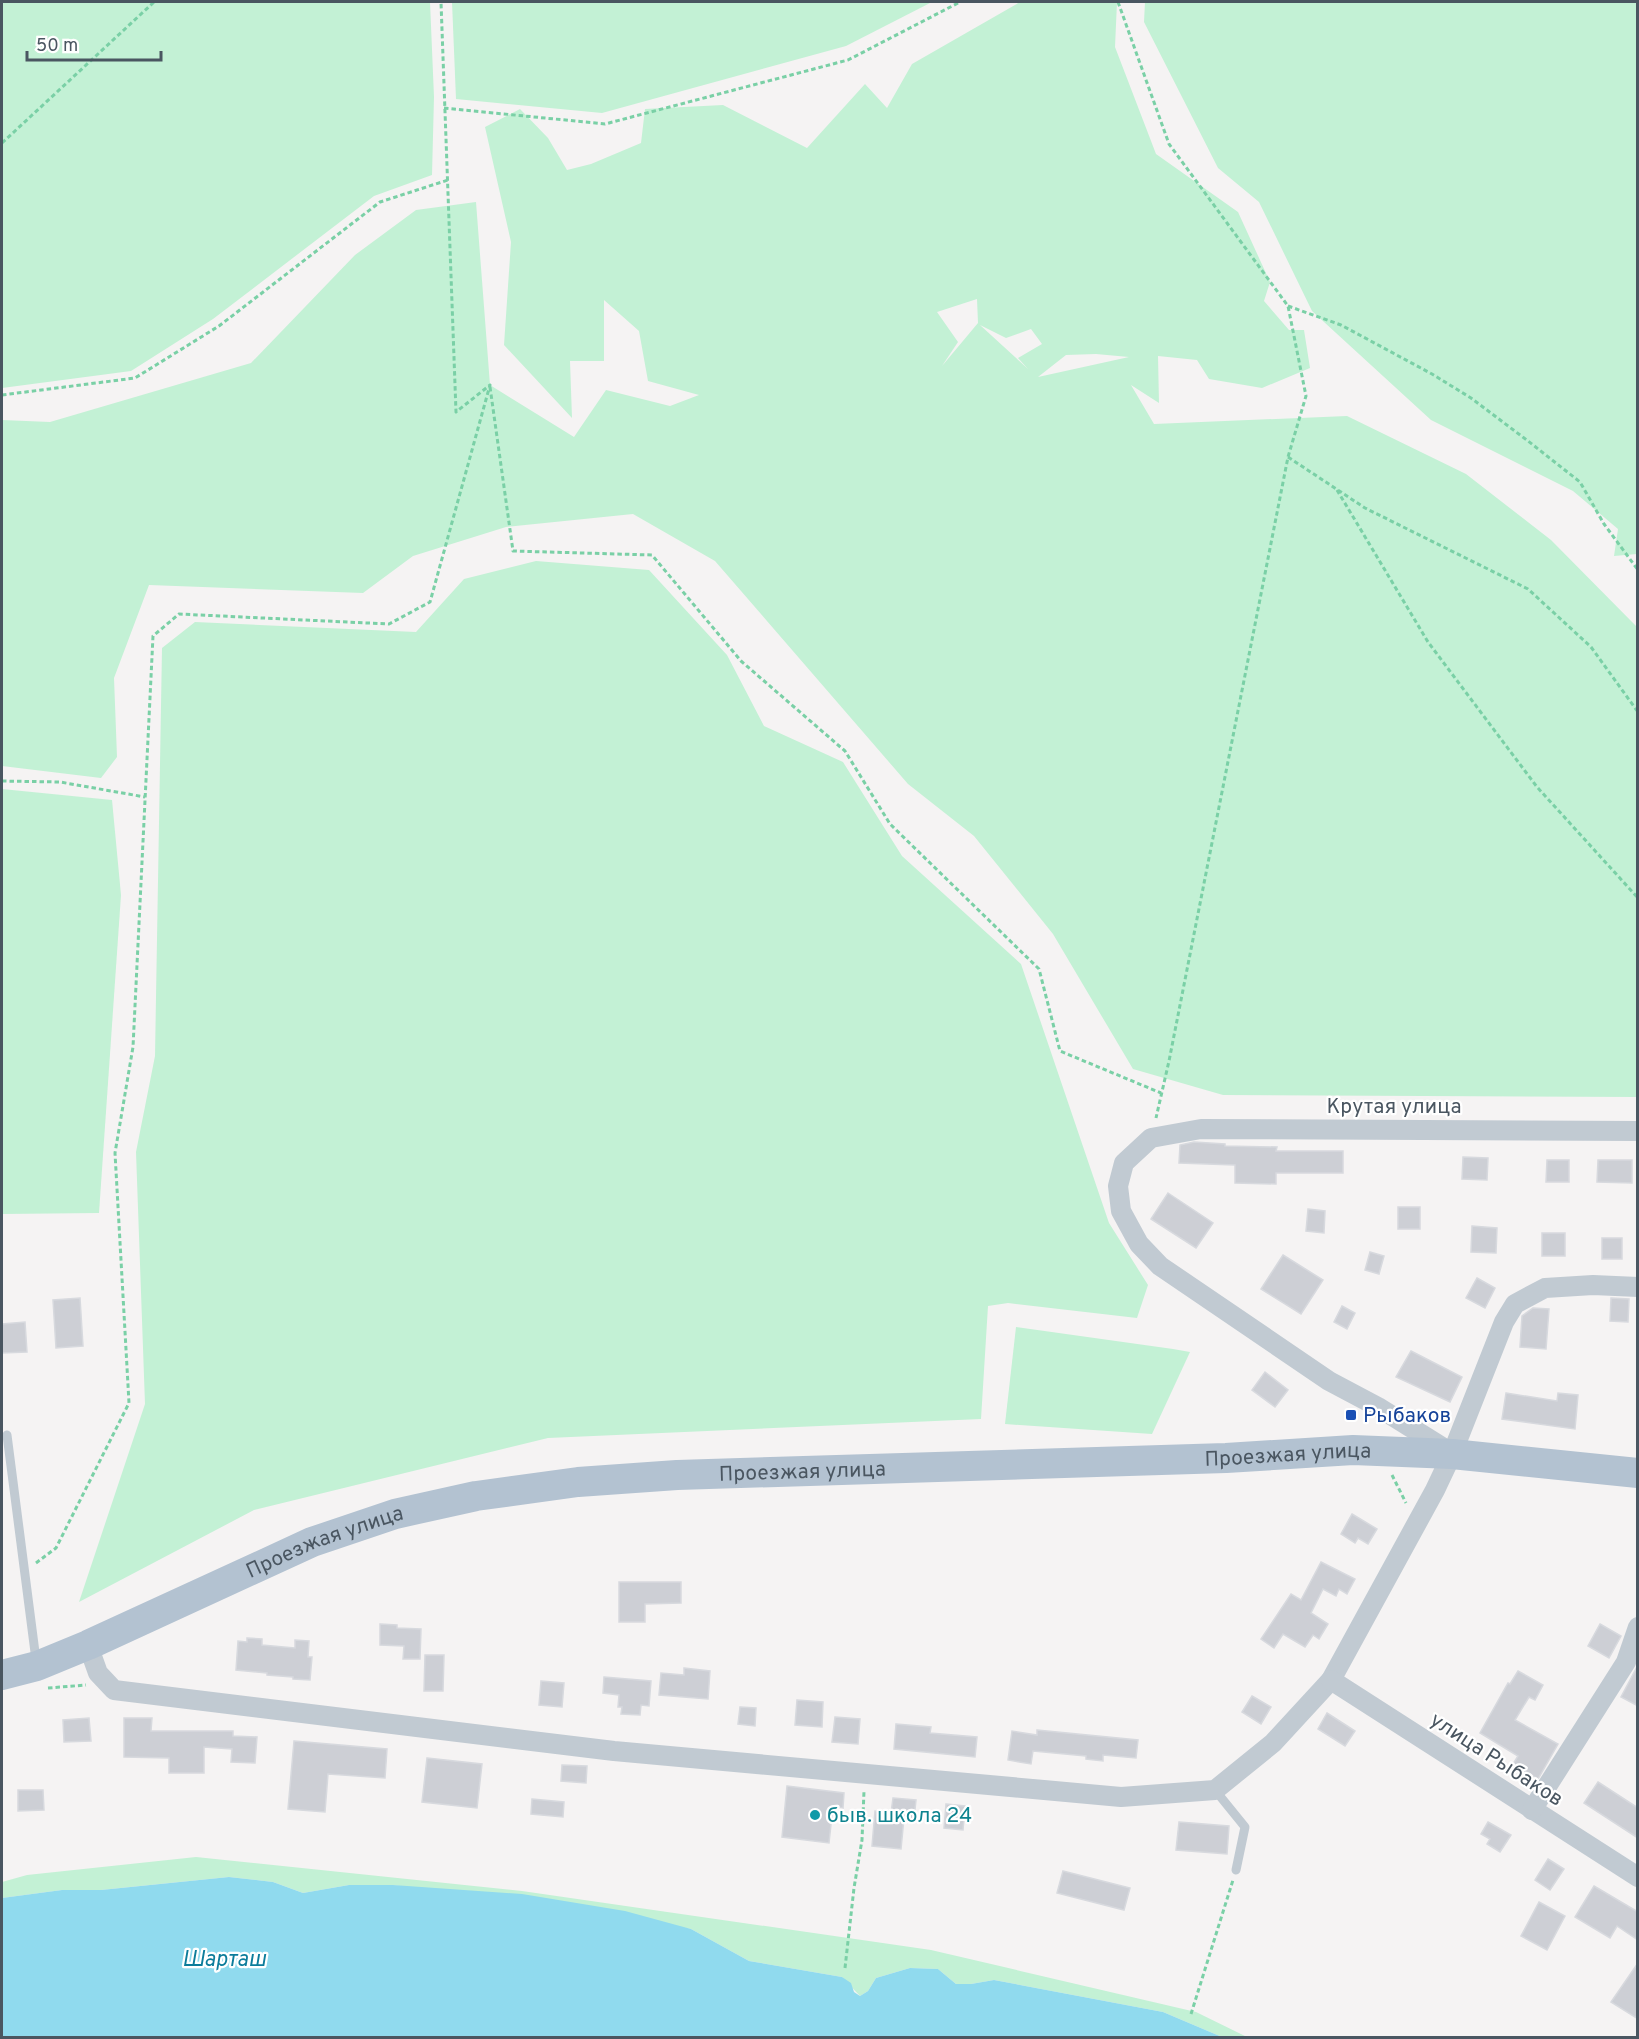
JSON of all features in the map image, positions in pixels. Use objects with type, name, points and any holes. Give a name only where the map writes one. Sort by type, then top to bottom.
[{"type":"main road","name":"Проезжая улица","points":[[2,1675],[40,1677],[87,1645],[312,1542],[395,1514],[488,1495],[578,1482],[677,1475],[1226,1458],[1353,1450],[1452,1454],[1638,1473]]},
{"type":"street","name":"Крутая улица","points":[[1151,1138],[1201,1129],[1638,1131]]},
{"type":"street","points":[[1151,1138],[1124,1162],[1118,1186],[1121,1211],[1139,1244],[1160,1266],[1329,1381],[1378,1407],[1452,1454]]},
{"type":"street","points":[[87,1645],[98,1673],[114,1690],[590,1748],[865,1774],[1121,1797],[1215,1790],[1273,1743],[1331,1680],[1452,1454],[1504,1322],[1515,1304],[1545,1288],[1593,1285],[1638,1287]]},
{"type":"street","points":[[1532,1810],[1632,1665],[1638,1627]]},
{"type":"street","name":"улица Рыбаков","points":[[1331,1680],[1638,1877]]},
{"type":"lane","points":[[7,1435],[40,1677]]},
{"type":"lane","points":[[1215,1790],[1245,1827],[1236,1870]]},
{"type":"path","points":[[2,143],[154,2]]},
{"type":"path","points":[[441,2],[456,412],[490,385]]},
{"type":"path","points":[[444,108],[605,124],[848,60],[960,2]]},
{"type":"path","points":[[1118,2],[1168,144],[1288,306],[1306,396],[1288,457],[1151,1138]]},
{"type":"path","points":[[2,395],[135,378],[219,326],[380,202],[448,180]]},
{"type":"path","points":[[1288,306],[1341,325],[1432,374],[1471,398],[1580,482],[1604,524],[1638,570]]},
{"type":"path","points":[[25,1571],[56,1548],[129,1403],[115,1153],[133,1047],[153,636],[179,614],[389,624],[430,602],[490,385]]},
{"type":"path","points":[[490,385],[513,551],[652,555],[741,661],[844,751],[890,824],[1039,969],[1060,1051],[1161,1093]]},
{"type":"path","points":[[1288,457],[1365,508],[1528,588],[1591,647],[1638,712]]},
{"type":"path","points":[[1337,489],[1428,642],[1537,787],[1638,898]]},
{"type":"path","points":[[2,781],[60,782],[145,797]]},
{"type":"path","points":[[1388,1468],[1405,1499],[1415,1526]]},
{"type":"path","points":[[40,1677],[107,1683]]},
{"type":"path","points":[[845,1968],[862,1840],[865,1774]]},
{"type":"path","points":[[1191,2014],[1236,1870]]},
{"type":"green space","points":[[2,2],[430,2],[434,97],[432,175],[374,196],[213,319],[131,371],[2,388]]},
{"type":"green space","points":[[452,2],[932,2],[846,46],[602,113],[456,99]]},
{"type":"green space","points":[[1020,2],[1117,2],[1115,47],[1156,154],[1238,212],[1270,282],[1264,301],[1289,330],[1304,330],[1310,368],[1262,388],[1209,379],[1197,360],[1158,356],[1159,403],[1131,385],[1154,424],[1347,416],[1466,474],[1551,540],[1637,627],[1637,1097],[1223,1095],[1133,1069],[1053,934],[974,836],[908,784],[715,561],[633,514],[506,527],[413,556],[363,593],[149,585],[114,678],[117,757],[101,778],[2,766],[2,420],[50,422],[251,363],[355,255],[416,210],[476,202],[490,385],[574,437],[606,390],[670,406],[699,395],[648,381],[639,331],[604,300],[604,361],[570,361],[572,418],[504,345],[511,242],[485,127],[520,109],[548,138],[567,170],[591,164],[641,143],[645,109],[723,105],[807,148],[865,84],[887,108],[912,64]],"holes":[[[977,299],[978,323],[942,366],[958,342],[937,312]],[[980,325],[1006,338],[1031,329],[1042,344],[1018,358],[1028,369]],[[1096,354],[1129,357],[1038,377],[1066,355]]]},
{"type":"green space","points":[[1145,2],[1637,2],[1637,554],[1614,556],[1618,529],[1573,491],[1431,420],[1312,311],[1259,202],[1218,168],[1144,22]]},
{"type":"green space","points":[[536,561],[649,570],[727,655],[764,726],[843,762],[902,856],[1021,964],[1109,1223],[1148,1285],[1137,1318],[1008,1303],[988,1306],[981,1419],[548,1438],[254,1510],[79,1602],[145,1404],[136,1152],[155,1056],[162,648],[195,622],[416,632],[464,579]]},
{"type":"green space","points":[[2,789],[112,800],[121,895],[99,1213],[2,1214]]},
{"type":"green space","points":[[1016,1327],[1190,1352],[1152,1434],[1005,1424]]},
{"type":"green space","points":[[196,1857],[522,1891],[931,1950],[1196,2012],[1247,2037],[1222,2037],[1163,2012],[994,1980],[956,1984],[938,1969],[910,1968],[876,1978],[868,1991],[860,1996],[842,1977],[749,1961],[691,1929],[393,1885],[349,1885],[303,1893],[273,1882],[229,1877],[101,1890],[62,1890],[2,1898],[2,1882],[27,1875]]},
{"type":"water","name":"Шарташ","points":[[229,1877],[273,1882],[303,1893],[349,1885],[393,1885],[522,1894],[625,1911],[691,1929],[749,1961],[842,1977],[851,1983],[854,1992],[860,1996],[868,1991],[876,1978],[910,1968],[938,1969],[956,1984],[994,1980],[1163,2012],[1222,2037],[2,2037],[2,1898],[62,1890],[101,1890]]},
{"type":"building","points":[[1194,1142],[1225,1144],[1225,1146],[1277,1147],[1276,1151],[1343,1151],[1343,1173],[1276,1173],[1276,1184],[1235,1183],[1235,1165],[1179,1163],[1180,1145]]},
{"type":"building","points":[[1463,1157],[1488,1158],[1487,1180],[1462,1179]]},
{"type":"building","points":[[1547,1160],[1569,1160],[1569,1182],[1546,1182]]},
{"type":"building","points":[[1598,1160],[1632,1160],[1632,1183],[1597,1182]]},
{"type":"building","points":[[1168,1193],[1213,1223],[1196,1248],[1151,1219]]},
{"type":"building","points":[[1398,1207],[1420,1207],[1420,1229],[1398,1229]]},
{"type":"building","points":[[1308,1209],[1325,1211],[1324,1233],[1306,1231]]},
{"type":"building","points":[[1472,1226],[1497,1228],[1496,1253],[1471,1252]]},
{"type":"building","points":[[1542,1233],[1565,1233],[1565,1256],[1542,1256]]},
{"type":"building","points":[[1602,1238],[1622,1238],[1622,1259],[1602,1259]]},
{"type":"building","points":[[1370,1252],[1384,1256],[1379,1274],[1365,1270]]},
{"type":"building","points":[[1283,1255],[1323,1280],[1301,1314],[1261,1289]]},
{"type":"building","points":[[1477,1278],[1495,1288],[1485,1308],[1466,1298]]},
{"type":"building","points":[[80,1298],[83,1346],[56,1348],[53,1300]]},
{"type":"building","points":[[1611,1298],[1629,1299],[1628,1322],[1610,1321]]},
{"type":"building","points":[[1342,1306],[1355,1313],[1347,1329],[1334,1322]]},
{"type":"building","points":[[1533,1308],[1549,1309],[1546,1349],[1520,1347],[1522,1316]]},
{"type":"building","points":[[25,1322],[27,1352],[2,1353],[2,1324]]},
{"type":"building","points":[[1411,1351],[1462,1377],[1450,1402],[1396,1377]]},
{"type":"building","points":[[1265,1372],[1288,1390],[1275,1407],[1252,1390]]},
{"type":"building","points":[[1506,1393],[1557,1401],[1558,1393],[1578,1395],[1575,1429],[1502,1419]]},
{"type":"building","points":[[1352,1514],[1377,1529],[1368,1544],[1358,1538],[1355,1543],[1341,1534]]},
{"type":"building","points":[[1321,1562],[1355,1579],[1347,1594],[1339,1589],[1336,1596],[1323,1589],[1311,1613],[1328,1624],[1319,1639],[1313,1635],[1305,1647],[1283,1634],[1274,1648],[1261,1639],[1291,1594],[1301,1600]]},
{"type":"building","points":[[619,1582],[681,1582],[681,1603],[645,1604],[645,1622],[619,1622]]},
{"type":"building","points":[[380,1624],[397,1625],[397,1628],[421,1629],[420,1659],[403,1659],[404,1646],[380,1645]]},
{"type":"building","points":[[1600,1624],[1621,1636],[1609,1658],[1588,1646]]},
{"type":"building","points":[[247,1638],[262,1639],[262,1645],[295,1648],[295,1640],[309,1641],[308,1657],[312,1657],[310,1680],[236,1670],[238,1641],[247,1642]]},
{"type":"building","points":[[425,1655],[444,1655],[443,1691],[424,1691]]},
{"type":"building","points":[[1638,1665],[1638,1706],[1621,1697]]},
{"type":"building","points":[[684,1668],[710,1671],[708,1699],[659,1695],[661,1673],[684,1675]]},
{"type":"building","points":[[1518,1671],[1543,1685],[1535,1700],[1529,1697],[1515,1720],[1558,1744],[1538,1779],[1513,1764],[1518,1756],[1480,1733],[1508,1683],[1510,1684]]},
{"type":"building","points":[[604,1677],[651,1681],[649,1706],[641,1705],[640,1715],[621,1714],[622,1707],[618,1707],[619,1695],[603,1693]]},
{"type":"building","points":[[541,1681],[564,1683],[562,1707],[539,1705]]},
{"type":"building","points":[[1252,1696],[1271,1707],[1261,1724],[1242,1712]]},
{"type":"building","points":[[797,1700],[823,1702],[822,1727],[795,1725]]},
{"type":"building","points":[[740,1707],[756,1708],[755,1726],[738,1724]]},
{"type":"building","points":[[1327,1713],[1355,1731],[1345,1746],[1318,1729]]},
{"type":"building","points":[[835,1717],[860,1719],[858,1744],[832,1742]]},
{"type":"building","points":[[89,1718],[91,1741],[64,1742],[63,1720]]},
{"type":"building","points":[[124,1718],[152,1718],[151,1731],[233,1731],[233,1736],[257,1737],[255,1763],[231,1762],[232,1749],[204,1747],[204,1773],[169,1773],[169,1758],[124,1757]]},
{"type":"building","points":[[896,1724],[931,1727],[930,1733],[977,1737],[975,1757],[894,1749]]},
{"type":"building","points":[[1037,1730],[1138,1740],[1136,1758],[1103,1755],[1103,1761],[1086,1759],[1086,1756],[1033,1751],[1031,1764],[1008,1760],[1012,1731],[1037,1735]]},
{"type":"building","points":[[294,1741],[387,1749],[385,1778],[328,1774],[325,1812],[288,1809]]},
{"type":"building","points":[[427,1758],[482,1764],[477,1808],[422,1802]]},
{"type":"building","points":[[562,1765],[587,1766],[586,1783],[561,1781]]},
{"type":"building","points":[[1598,1782],[1638,1808],[1638,1838],[1584,1803]]},
{"type":"building","name":"быв. школа 24","points":[[787,1786],[844,1793],[843,1808],[833,1806],[829,1843],[782,1837]]},
{"type":"building","points":[[18,1790],[43,1790],[44,1810],[18,1811]]},
{"type":"building","points":[[893,1798],[916,1800],[914,1819],[904,1818],[901,1849],[872,1846],[875,1811],[891,1813]]},
{"type":"building","points":[[532,1799],[564,1802],[563,1817],[531,1814]]},
{"type":"building","points":[[946,1804],[965,1806],[963,1830],[944,1828]]},
{"type":"building","points":[[1179,1822],[1229,1826],[1227,1854],[1176,1850]]},
{"type":"building","points":[[1488,1822],[1511,1835],[1500,1852],[1487,1844],[1490,1839],[1481,1834]]},
{"type":"building","points":[[1548,1859],[1564,1869],[1550,1890],[1535,1880]]},
{"type":"building","points":[[1063,1871],[1130,1888],[1124,1910],[1057,1893]]},
{"type":"building","points":[[1594,1886],[1638,1912],[1638,1940],[1617,1926],[1610,1938],[1575,1917]]},
{"type":"building","points":[[1539,1902],[1565,1916],[1547,1950],[1521,1936]]},
{"type":"building","points":[[1638,1963],[1638,2019],[1611,2002]]},
{"type":"place","name":"Рыбаков","points":[[1351,1415]]},
{"type":"place","name":"быв. школа 24","points":[[815,1815]]}]
